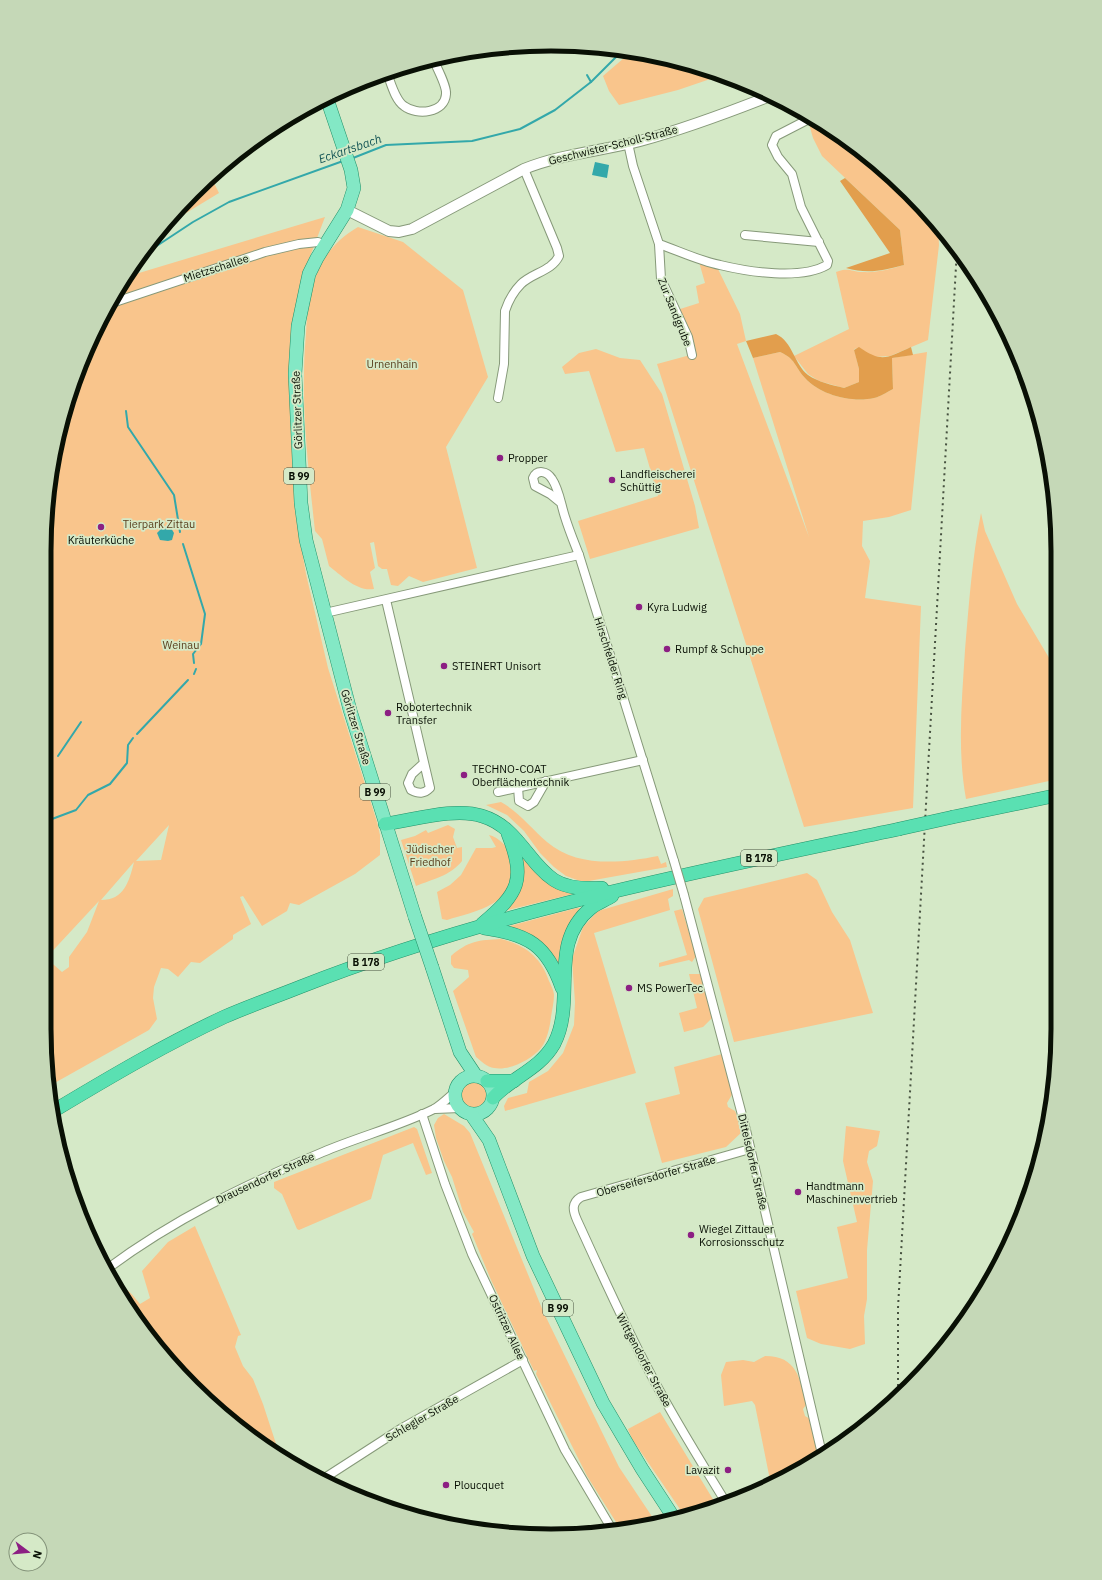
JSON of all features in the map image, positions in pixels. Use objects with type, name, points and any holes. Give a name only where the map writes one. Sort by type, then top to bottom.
[{"type":"highway","name":"B 178","points":[[58,1108],[137,1062],[224,1017],[350,968],[478,927],[628,887],[1051,796]]},
{"type":"highway","points":[[386,824],[460,813],[483,816],[497,822],[514,835],[544,870],[555,880],[568,886],[586,889],[628,887]]},
{"type":"highway","points":[[478,927],[500,909],[512,894],[518,880],[518,864],[506,830]]},
{"type":"highway","points":[[493,1098],[514,1081],[530,1071],[548,1053],[558,1034],[564,1014],[565,954],[569,939],[578,922],[592,907],[628,887]]},
{"type":"highway","points":[[478,927],[508,931],[528,939],[539,947],[557,976],[565,998]]},
{"type":"highway","points":[[482,1079],[514,1081]]},
{"type":"main road","name":"Görlitzer Straße","points":[[329,104],[351,170],[354,188],[347,210],[325,245],[310,274],[298,326],[295,374],[301,504],[306,540],[350,710],[386,824]]},
{"type":"main road","name":"B 99","points":[[386,824],[460,1052],[461,1080]]},
{"type":"main road","name":"B 99","points":[[460,1052],[482,1079]]},
{"type":"main road","points":[[466,1078],[482,1079],[492,1089],[493,1098],[486,1110],[478,1114],[465,1111],[455,1099],[455,1092],[461,1080],[466,1078]]},
{"type":"main road","name":"B 99","points":[[486,1110],[489,1140],[533,1256],[603,1403],[642,1469],[671,1514]]},
{"type":"main road","name":"B 99","points":[[465,1111],[489,1140]]},
{"type":"street","points":[[389,78],[399,101],[404,107],[421,112],[440,108],[444,103],[446,92],[435,65]]},
{"type":"street","name":"Geschwister-Scholl-Straße","points":[[347,210],[358,217],[390,230],[399,232],[412,229],[524,169],[540,163],[577,153],[628,144],[700,123],[763,99]]},
{"type":"street","points":[[659,244],[719,265],[768,272],[805,272],[827,265],[828,261],[801,207],[792,174],[778,157],[772,145],[776,136],[806,121]]},
{"type":"street","name":"Zur Sandgrube","points":[[628,144],[633,166],[659,244],[661,279],[688,337],[692,355]]},
{"type":"street","points":[[498,398],[504,364],[505,311],[508,303],[522,283],[552,264],[559,256],[524,169]]},
{"type":"street","points":[[746,235],[819,242]]},
{"type":"street","name":"Mietzschallee","points":[[118,301],[265,252],[299,244],[318,242],[325,245]]},
{"type":"street","name":"Hirschfelder Ring","points":[[561,503],[644,760],[674,861]]},
{"type":"street","points":[[325,613],[579,555]]},
{"type":"street","points":[[386,600],[424,763]]},
{"type":"street","points":[[498,792],[644,760]]},
{"type":"street","points":[[518,787],[519,801],[528,806],[534,802],[546,781]]},
{"type":"street","name":"Dittelsdorfer Straße","points":[[674,861],[750,1150],[821,1450]]},
{"type":"street","name":"Drausendorfer Straße","points":[[111,1266],[160,1233],[200,1209],[263,1177],[342,1144],[435,1109],[455,1092]]},
{"type":"street","name":"Drausendorfer Straße","points":[[435,1109],[465,1111]]},
{"type":"street","name":"Ostritzer Allee","points":[[422,1114],[445,1184],[472,1254],[565,1450],[610,1526]]},
{"type":"street","name":"Oberseifersdorfer Straße","points":[[574,1213],[574,1203],[581,1197],[750,1150]]},
{"type":"street","name":"Wittgendorfer Straße","points":[[574,1213],[648,1370],[722,1498]]},
{"type":"street","name":"Schlegler Straße","points":[[328,1476],[402,1428],[523,1360]]},
{"type":"green space","points":[[625,57],[680,68],[713,78],[678,90],[619,105],[609,91],[603,76]]},
{"type":"green space","points":[[809,124],[829,135],[881,175],[905,197],[939,235],[939,245],[928,340],[890,356],[874,357],[859,348],[854,349],[859,369],[859,382],[844,388],[819,381],[808,374],[794,356],[849,329],[836,272],[847,270],[873,272],[904,265],[900,230],[822,156],[813,138]]},
{"type":"green space","points":[[213,182],[219,193],[178,218]]},
{"type":"green space","name":"Weinau","points":[[325,217],[306,267],[291,352],[291,432],[295,511],[306,574],[328,668],[377,822],[380,835],[380,855],[355,874],[299,905],[290,903],[287,911],[262,926],[243,896],[240,897],[251,924],[233,935],[233,939],[200,963],[191,962],[178,977],[168,969],[161,968],[154,987],[153,998],[157,1019],[149,1030],[54,1083],[51,1029],[51,962],[62,972],[69,967],[69,957],[87,932],[99,901],[51,953],[51,551],[55,486],[61,453],[68,422],[89,360],[118,301],[134,274]],"holes":[[[169,825],[161,860],[136,861]],[[134,862],[127,883],[120,893],[115,897],[101,900]]]},
{"type":"green space","name":"Urnenhain","points":[[358,227],[403,242],[463,290],[488,377],[446,447],[477,568],[423,582],[409,576],[398,586],[391,585],[387,569],[382,569],[378,566],[374,542],[370,543],[375,568],[370,572],[374,589],[361,588],[355,585],[329,566],[322,539],[315,531],[307,457],[304,408],[304,358],[306,326],[313,284],[319,268],[331,250],[346,235]]},
{"type":"green space","points":[[699,262],[717,267],[740,314],[746,341],[737,344],[809,537],[753,358],[780,352],[789,357],[801,374],[811,384],[819,389],[846,398],[865,399],[879,397],[893,389],[892,358],[927,352],[911,510],[889,517],[863,521],[862,546],[870,561],[865,598],[921,606],[913,808],[804,827],[657,364],[694,354],[689,330],[677,310],[699,303],[696,286],[705,283]]},
{"type":"green space","points":[[596,349],[620,358],[640,360],[662,394],[695,506],[699,528],[590,559],[578,521],[658,496],[644,448],[616,452],[589,371],[565,374],[562,367],[579,353]]},
{"type":"green space","points":[[981,513],[985,531],[1017,604],[1051,661],[1051,781],[966,799],[963,780],[961,743],[962,705],[965,650],[975,547]]},
{"type":"green space","points":[[501,802],[520,816],[547,842],[572,856],[586,860],[615,862],[658,856],[661,864],[666,862],[667,867],[583,882],[566,876],[554,867],[540,853],[524,831],[507,815],[486,805]]},
{"type":"green space","name":"Jüdischer Friedhof","points":[[448,825],[455,829],[453,837],[457,848],[462,847],[462,861],[447,874],[416,886],[401,840],[415,836],[426,830],[428,833]]},
{"type":"green space","points":[[489,835],[496,838],[508,849],[511,872],[509,885],[495,902],[485,908],[447,920],[442,919],[437,892],[450,885],[461,875],[476,848],[496,847]]},
{"type":"green space","points":[[519,847],[573,892],[573,894],[508,910]]},
{"type":"green space","points":[[807,873],[817,880],[832,912],[850,940],[873,1013],[734,1042],[698,909],[704,898]]},
{"type":"green space","points":[[673,889],[673,896],[668,899],[670,910],[594,933],[636,1073],[505,1111],[504,1106],[508,1098],[527,1093],[529,1082],[548,1071],[563,1053],[574,1025],[575,1002],[572,959],[583,927],[598,911]]},
{"type":"green space","points":[[577,908],[584,908],[568,928],[565,935],[561,951],[560,968],[506,927]]},
{"type":"green space","points":[[682,909],[696,956],[692,962],[689,960],[659,967],[659,963],[687,955],[674,911]]},
{"type":"green space","points":[[501,939],[518,945],[531,953],[537,959],[546,973],[554,995],[549,1029],[541,1048],[532,1057],[519,1064],[506,1068],[494,1068],[484,1064],[476,1057],[453,991],[469,977],[468,970],[454,968],[451,964],[451,956],[468,944],[486,940]]},
{"type":"green space","points":[[689,974],[701,974],[713,1017],[703,1027],[684,1032],[679,1013],[697,1008]]},
{"type":"green space","points":[[722,1054],[733,1093],[727,1103],[728,1107],[735,1111],[743,1131],[726,1147],[662,1163],[645,1103],[680,1094],[674,1067]]},
{"type":"green space","points":[[474,1079],[484,1084],[489,1094],[484,1104],[474,1109],[464,1104],[459,1094],[464,1084]]},
{"type":"green space","points":[[444,1114],[464,1126],[470,1133],[543,1311],[619,1467],[653,1518],[618,1525],[587,1476],[536,1374],[537,1370],[534,1371],[491,1280],[472,1234],[474,1232],[463,1212],[452,1177],[444,1161],[436,1138],[434,1125],[438,1118]]},
{"type":"green space","points":[[846,1126],[880,1131],[877,1146],[869,1151],[867,1162],[873,1181],[867,1250],[867,1299],[864,1316],[865,1344],[850,1349],[821,1344],[807,1338],[796,1291],[848,1278],[837,1227],[857,1222],[843,1161]]},
{"type":"green space","points":[[414,1127],[417,1129],[432,1173],[426,1175],[413,1143],[383,1155],[371,1199],[299,1230],[297,1229],[282,1194],[274,1188],[274,1182]]},
{"type":"green space","points":[[195,1226],[241,1335],[238,1336],[235,1347],[243,1366],[253,1379],[277,1448],[247,1426],[197,1383],[154,1333],[124,1289],[133,1295],[140,1304],[150,1298],[142,1271],[168,1242]]},
{"type":"green space","points":[[765,1356],[776,1357],[790,1364],[795,1370],[802,1386],[806,1405],[803,1409],[805,1416],[810,1419],[817,1452],[770,1478],[755,1405],[752,1401],[724,1406],[721,1375],[726,1362],[743,1360],[754,1362]]},
{"type":"green space","points":[[660,1412],[714,1501],[682,1511],[632,1439],[628,1429]]},
{"type":"shaded area","points":[[845,178],[900,230],[904,265],[875,271],[861,271],[846,268],[890,253],[840,181]]},
{"type":"shaded area","points":[[776,334],[786,342],[799,365],[808,375],[821,381],[844,388],[859,382],[859,369],[854,350],[859,347],[873,355],[885,357],[911,347],[913,355],[892,358],[893,389],[874,398],[846,398],[828,393],[811,384],[801,374],[792,360],[780,352],[753,358],[746,341]]},
{"type":"water","points":[[595,162],[609,165],[607,178],[592,175]]},
{"type":"water","points":[[162,528],[171,528],[174,533],[172,540],[160,540],[157,533]]},
{"type":"waterway","name":"Eckartsbach","points":[[353,158],[386,145],[472,141],[520,129],[555,110],[591,82],[618,55]]},
{"type":"waterway","name":"Eckartsbach","points":[[587,75],[591,82]]},
{"type":"waterway","name":"Eckartsbach","points":[[153,248],[193,222],[229,202],[343,161]]},
{"type":"waterway","points":[[126,411],[128,427],[174,495],[180,532]]},
{"type":"waterway","points":[[183,544],[205,614],[201,644],[193,654],[194,663]]},
{"type":"waterway","points":[[194,674],[196,669]]},
{"type":"waterway","points":[[137,734],[188,680]]},
{"type":"waterway","points":[[58,756],[81,722]]},
{"type":"waterway","points":[[51,819],[76,810],[88,795],[110,784],[127,763],[128,745],[133,738]]},
{"type":"railway","points":[[898,1389],[898,1308],[956,259]]},
{"type":"place","name":"Propper","points":[[500,458]]},
{"type":"place","name":"Landfleischerei Schüttig","points":[[612,480]]},
{"type":"place","name":"Kräuterküche","points":[[101,527]]},
{"type":"place","name":"Kyra Ludwig","points":[[639,607]]},
{"type":"place","name":"Rumpf & Schuppe","points":[[667,649]]},
{"type":"place","name":"STEINERT Unisort","points":[[444,666]]},
{"type":"place","name":"Robotertechnik Transfer","points":[[388,713]]},
{"type":"place","name":"TECHNO-COAT Oberflächentechnik","points":[[464,775]]},
{"type":"place","name":"MS PowerTec","points":[[629,988]]},
{"type":"place","name":"Handtmann Maschinenvertrieb","points":[[798,1192]]},
{"type":"place","name":"Wiegel Zittauer Korrosionsschutz","points":[[691,1235]]},
{"type":"place","name":"Lavazit","points":[[728,1470]]},
{"type":"place","name":"Ploucquet","points":[[446,1485]]},
{"type":"park label","name":"Tierpark Zittau","points":[[159,524]]}]
